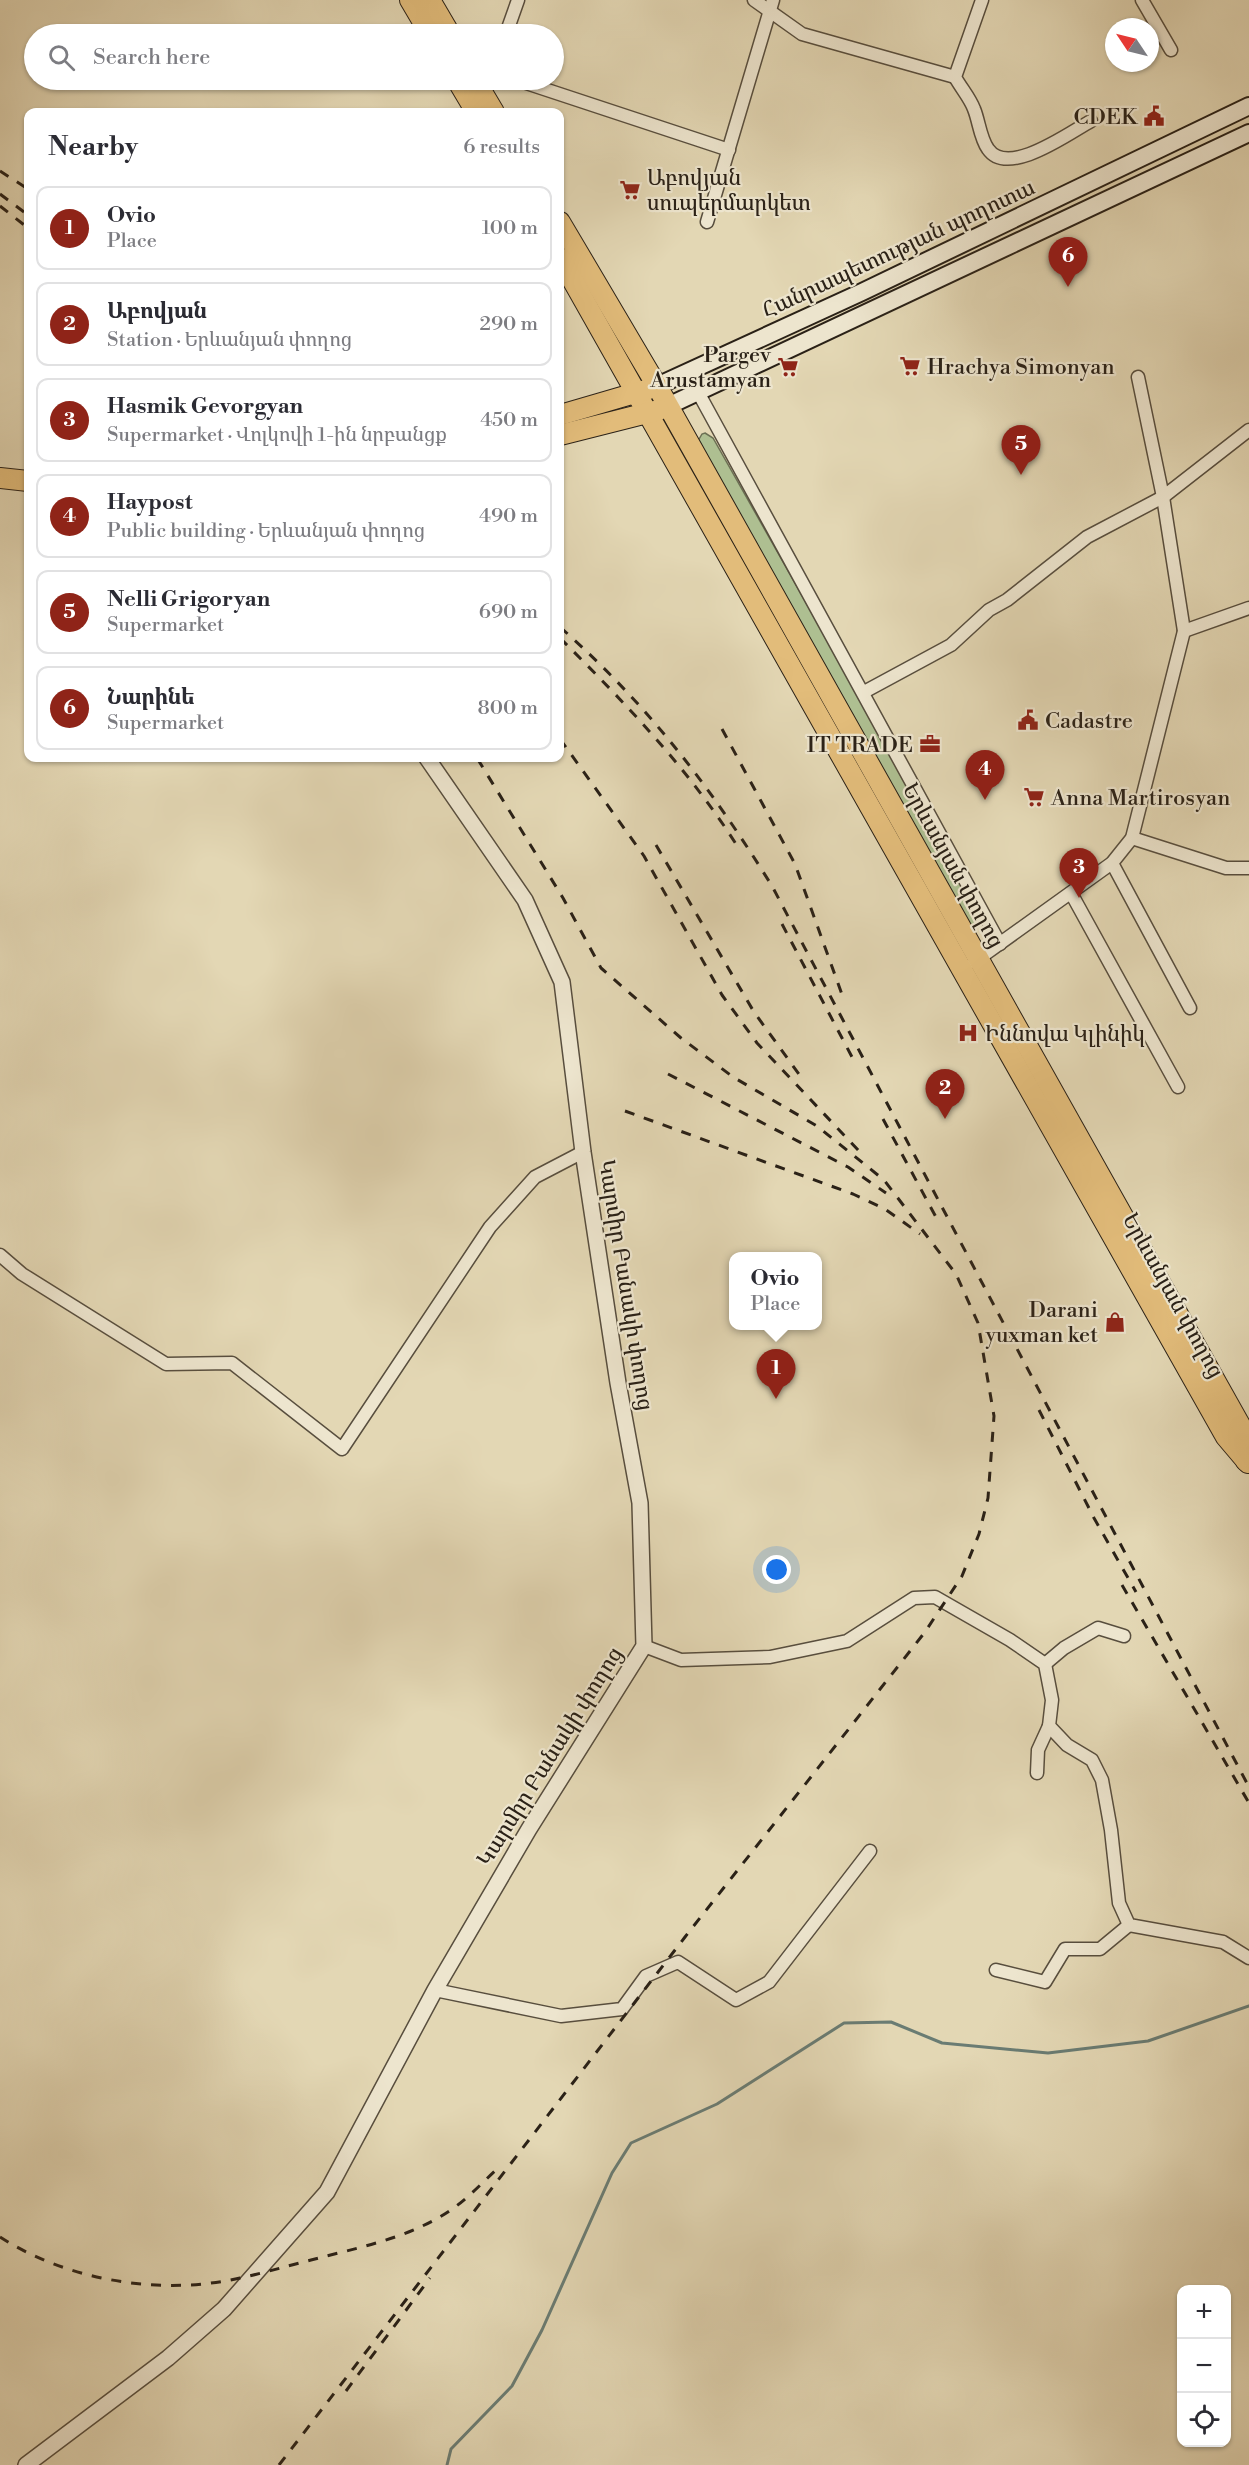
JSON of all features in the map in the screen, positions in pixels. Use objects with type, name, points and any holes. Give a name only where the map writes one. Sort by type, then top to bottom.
[{"type":"main road","points":[[410,0],[424,24]]},
{"type":"main road","points":[[430,0],[444,24]]},
{"type":"main road","points":[[463,90],[474,108]]},
{"type":"main road","points":[[483,90],[492,108]]},
{"type":"main road","name":"Հանրապետության պողոտա","points":[[564,414],[657,386],[862,292],[1249,106]]},
{"type":"main road","name":"Հանրապետության պողոտա","points":[[564,434],[648,414],[699,394],[1249,133]]},
{"type":"main road","name":"Երևանյան փողոց","points":[[564,229],[668,406],[1226,1437],[1248,1462]]},
{"type":"main road","name":"Երևանյան փողոց","points":[[564,265],[648,414],[971,963]]},
{"type":"main road","points":[[0,466],[24,469]]},
{"type":"main road","points":[[0,478],[24,481]]},
{"type":"street","points":[[510,24],[518,0]]},
{"type":"street","points":[[754,0],[772,5],[802,34],[955,77],[974,108],[986,147],[1005,160],[1026,156],[1091,121]]},
{"type":"street","points":[[955,77],[982,0]]},
{"type":"street","points":[[1142,0],[1171,50]]},
{"type":"street","points":[[707,222],[772,5]]},
{"type":"street","points":[[547,90],[729,150]]},
{"type":"street","points":[[971,963],[1112,863],[1131,838],[1184,631],[1163,497],[1138,377]]},
{"type":"street","points":[[699,394],[1000,944]]},
{"type":"street","points":[[864,692],[951,645],[989,610],[1007,600],[1087,537],[1163,497],[1249,429]]},
{"type":"street","points":[[1184,631],[1249,608]]},
{"type":"street","name":"Կարմիր Բանակի փողոց","points":[[26,2465],[168,2358],[224,2309],[327,2193],[435,1990],[529,1829],[644,1646],[640,1503],[618,1383],[583,1152],[562,982],[525,900],[430,762]]},
{"type":"street","points":[[1131,838],[1226,868],[1249,868]]},
{"type":"street","points":[[1112,863],[1190,1008]]},
{"type":"street","points":[[1071,893],[1178,1087]]},
{"type":"street","points":[[0,1255],[22,1274],[166,1364],[232,1363],[342,1449],[490,1227],[535,1177],[583,1152]]},
{"type":"street","points":[[644,1646],[681,1660],[770,1657],[847,1641],[914,1598],[935,1597],[1010,1640],[1045,1664],[1052,1700],[1049,1726],[1038,1750],[1037,1773]]},
{"type":"street","points":[[1045,1664],[1064,1648],[1098,1628],[1124,1636]]},
{"type":"street","points":[[1049,1726],[1068,1745],[1092,1760],[1101,1780],[1111,1830],[1119,1904],[1129,1925]]},
{"type":"street","points":[[435,1990],[561,2016],[622,2009],[646,1976],[678,1962],[736,2000],[769,1982],[870,1851]]},
{"type":"street","points":[[996,1970],[1045,1982],[1065,1949],[1100,1949],[1129,1925],[1223,1942],[1249,1958]]},
{"type":"green space","points":[[705,433],[713,438],[981,912],[982,922],[973,927],[968,923],[698,441]]},
{"type":"waterway","points":[[447,2465],[451,2449],[512,2386],[542,2330],[612,2173],[631,2143],[717,2104],[844,2023],[891,2022],[942,2043],[1048,2053],[1148,2041],[1249,2006]]},
{"type":"railway","points":[[0,171],[24,186]]},
{"type":"railway","points":[[0,194],[24,212]]},
{"type":"railway","points":[[0,206],[24,225]]},
{"type":"railway","points":[[564,631],[622,686],[676,748],[725,814],[772,886],[1249,1787]]},
{"type":"railway","points":[[564,642],[654,736],[697,788],[736,844]]},
{"type":"railway","points":[[722,729],[795,864],[844,1000]]},
{"type":"railway","points":[[564,745],[644,856],[722,995],[757,1043],[860,1152]]},
{"type":"railway","points":[[279,2465],[685,1937],[925,1632],[962,1576],[979,1534],[988,1498],[994,1416],[978,1323],[956,1274],[884,1180],[817,1126],[733,1077],[681,1038],[601,968],[563,898],[479,762]]},
{"type":"railway","points":[[656,845],[754,1012],[801,1077]]},
{"type":"railway","points":[[782,924],[852,1057]]},
{"type":"railway","points":[[668,1074],[848,1167],[886,1193]]},
{"type":"railway","points":[[625,1111],[853,1194],[885,1209],[920,1234]]},
{"type":"railway","points":[[883,1119],[937,1219]]},
{"type":"railway","points":[[1039,1410],[1094,1518],[1136,1592]]},
{"type":"railway","points":[[1122,1585],[1249,1803]]},
{"type":"railway","points":[[0,2237],[55,2264],[116,2281],[148,2285],[210,2283],[267,2272],[367,2246],[421,2227],[455,2207],[495,2171]]},
{"type":"railway","points":[[346,2391],[430,2278]]},
{"type":"place","name":"CDEK","points":[[1154,116]]},
{"type":"place","name":"Աբովյան սուպերմարկետ","points":[[630,190]]},
{"type":"place","name":"Նարինե","points":[[1068,287]]},
{"type":"place","name":"Hrachya Simonyan","points":[[910,366]]},
{"type":"place","name":"Pargev Arustamyan","points":[[788,367]]},
{"type":"place","name":"Nelli Grigoryan","points":[[1021,475]]},
{"type":"place","name":"Cadastre","points":[[1028,720]]},
{"type":"place","name":"IT TRADE","points":[[930,744]]},
{"type":"place","name":"Anna Martirosyan","points":[[1034,797]]},
{"type":"place","name":"Haypost","points":[[985,800]]},
{"type":"place","name":"Hasmik Gevorgyan","points":[[1079,898]]},
{"type":"place","name":"Իննովա Կլինիկ","points":[[968,1033]]},
{"type":"place","name":"Աբովյան","points":[[945,1119]]},
{"type":"place","name":"Darani yuxman ket","points":[[1115,1322]]},
{"type":"place","name":"Ovio","points":[[776,1399]]}]
